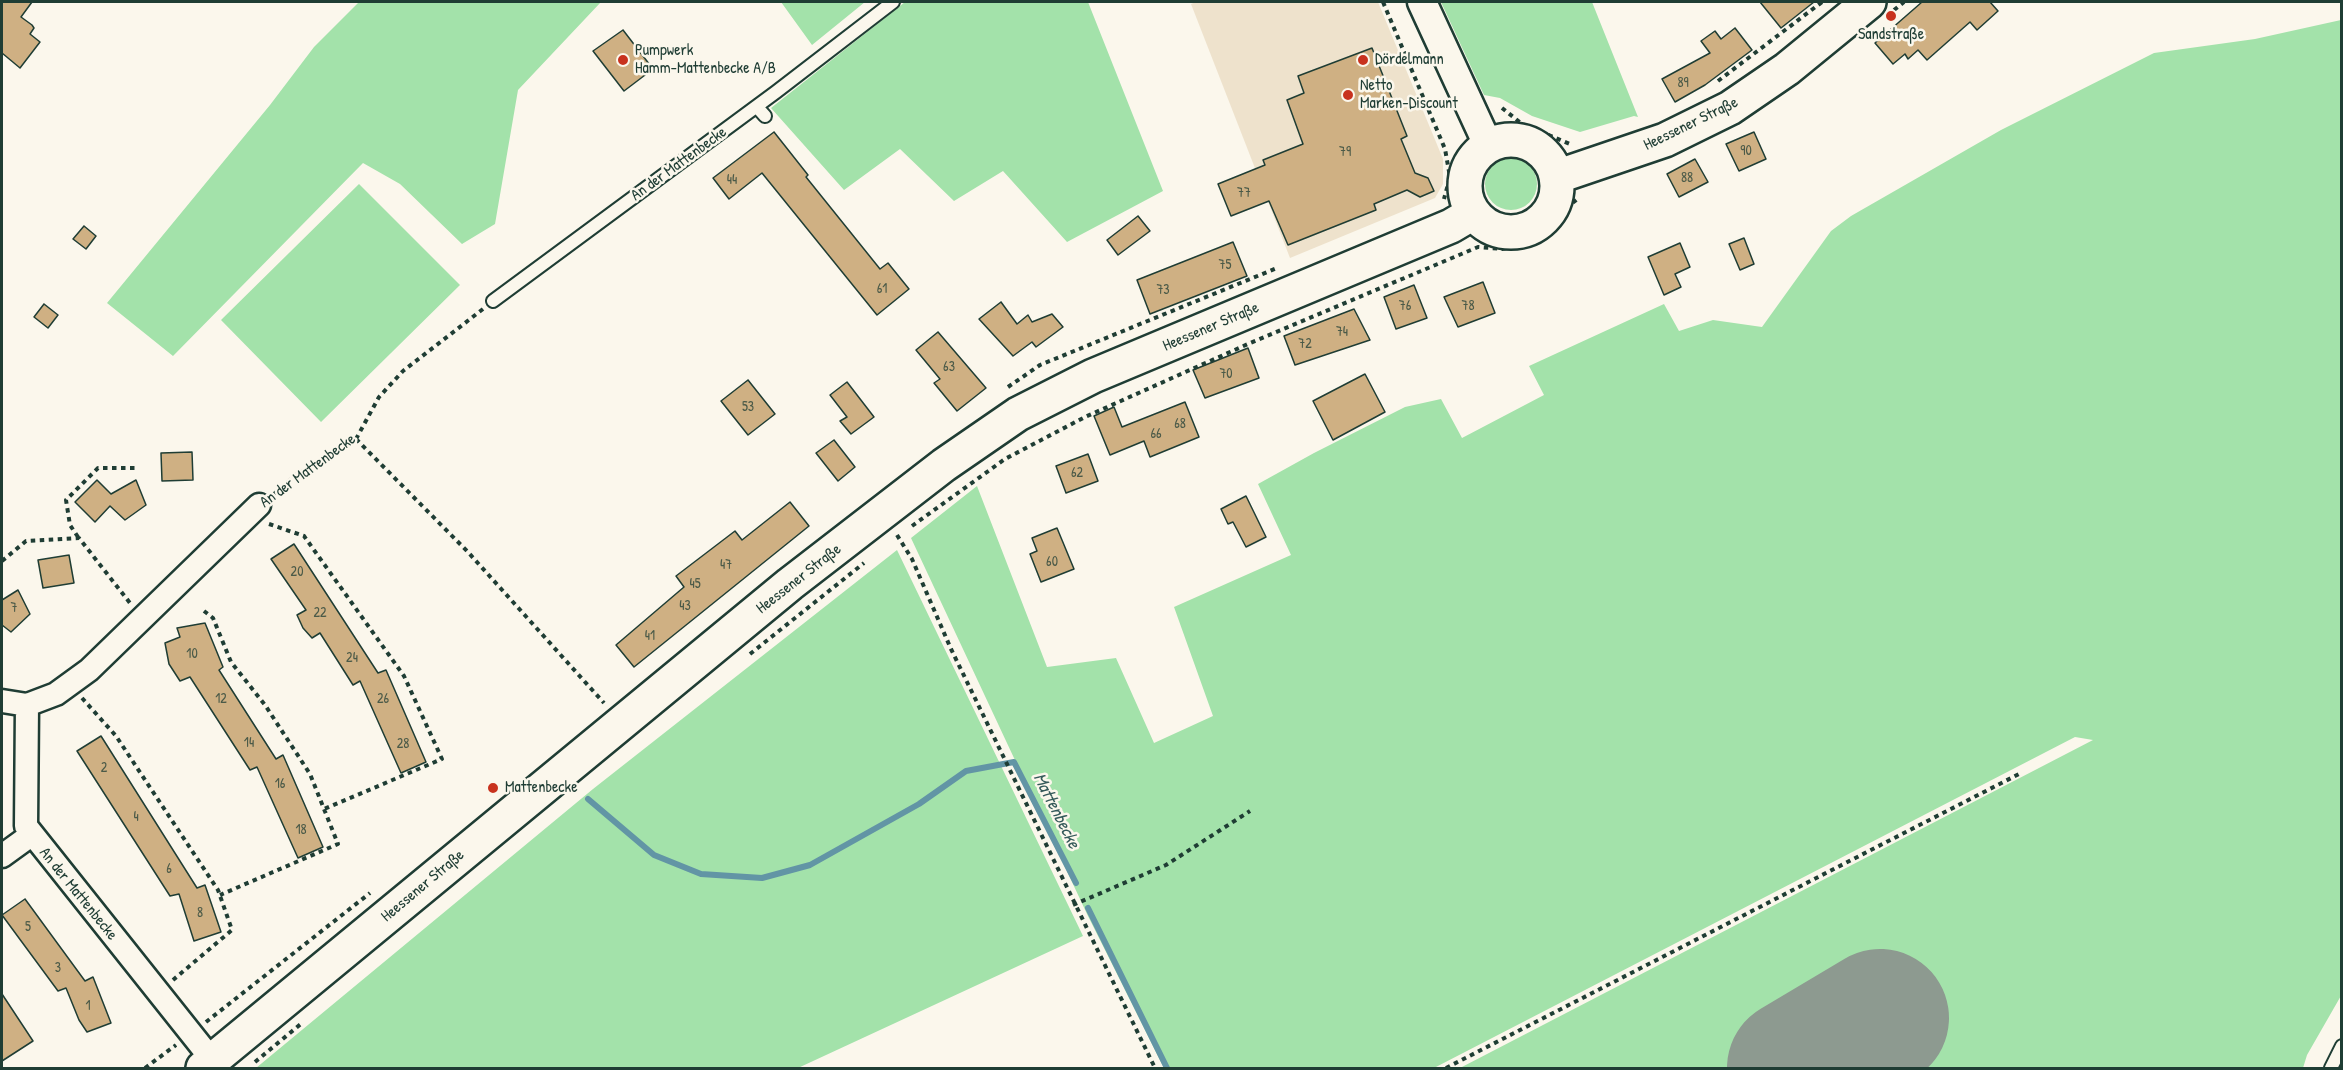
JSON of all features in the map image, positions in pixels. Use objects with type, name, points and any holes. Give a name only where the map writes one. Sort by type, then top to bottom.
[{"type":"main road","name":"Heessener Straße","points":[[1569,187],[1730,108],[1877,9]]},
{"type":"main road","points":[[1509,140],[1531,144],[1547,158],[1569,187],[1557,192],[1552,207],[1543,220],[1530,229],[1514,232],[1498,231],[1484,224],[1473,213],[1465,191],[1468,168],[1476,155],[1488,145],[1509,140]]},
{"type":"main road","name":"Heessener Straße","points":[[208,1065],[510,813],[790,584],[890,531],[944,465],[1018,414],[1093,375],[1451,226],[1473,213]]},
{"type":"street","points":[[1422,2],[1488,145]]},
{"type":"street","name":"An der Mattenbecke","points":[[208,1065],[159,993],[26,826],[27,705],[44,701],[89,670],[253,511]]},
{"type":"street","points":[[2,701],[27,705]]},
{"type":"street","points":[[2,855],[31,834]]},
{"type":"lane","name":"An der Mattenbecke","points":[[493,301],[761,111],[893,2]]},
{"type":"lane","points":[[2331,1068],[2342,1046]]},
{"type":"path","points":[[1383,2],[1450,167],[1449,186],[1443,203]]},
{"type":"path","points":[[1711,87],[1822,2]]},
{"type":"path","points":[[1877,9],[1904,2]]},
{"type":"path","points":[[1502,108],[1522,124],[1562,142],[1579,143]]},
{"type":"path","points":[[1155,1068],[1073,905],[951,649],[912,559],[890,531],[1005,459],[1085,417],[1248,344],[1478,247],[1502,249],[1541,240],[1560,222],[1567,207],[1569,187]]},
{"type":"path","name":"An der Mattenbecke","points":[[253,511],[296,475],[356,439],[379,397],[403,371],[493,301]]},
{"type":"path","points":[[356,439],[467,551],[622,723]]},
{"type":"path","points":[[137,468],[98,468],[66,500],[70,525],[141,618]]},
{"type":"path","points":[[253,511],[304,536],[404,676],[442,759],[324,809]]},
{"type":"path","points":[[2,561],[26,541],[79,538]]},
{"type":"path","points":[[744,659],[871,558]]},
{"type":"path","points":[[204,611],[213,618],[231,662],[265,705],[310,774],[338,844],[220,895]]},
{"type":"path","points":[[68,685],[116,736],[220,895],[232,930],[159,993]]},
{"type":"path","points":[[1446,1068],[2019,774]]},
{"type":"path","points":[[1073,905],[1166,865],[1250,811]]},
{"type":"path","points":[[247,1068],[306,1020]]},
{"type":"shaded area","points":[[1196,2],[1378,2],[1443,159],[1443,184],[1435,198],[1290,258],[1191,4]]},
{"type":"green space","points":[[359,2],[601,2],[518,90],[495,224],[462,244],[400,184],[363,163],[173,356],[107,303],[270,105],[314,47]]},
{"type":"green space","points":[[781,2],[865,2],[812,45]]},
{"type":"green space","points":[[905,2],[1088,2],[1163,191],[1067,242],[1003,171],[954,201],[900,149],[844,190],[771,108]]},
{"type":"green space","points":[[1441,2],[1592,2],[1638,117],[1634,116],[1580,132],[1532,116],[1500,98],[1484,95]]},
{"type":"green space","points":[[2341,20],[2342,994],[2307,1055],[2303,1068],[1460,1068],[2093,740],[2075,737],[1434,1068],[1164,1068],[1087,914],[911,538],[977,486],[1047,667],[1116,658],[1154,743],[1213,716],[1174,607],[1291,555],[1258,484],[1405,407],[1441,399],[1462,438],[1544,395],[1529,366],[1664,304],[1679,331],[1713,320],[1762,327],[1831,231],[1851,216],[2001,130],[2154,53],[2255,39]]},
{"type":"green space","points":[[1511,158],[1521,160],[1529,166],[1535,174],[1537,184],[1535,194],[1529,202],[1521,208],[1511,210],[1501,208],[1493,202],[1487,194],[1485,184],[1487,174],[1493,166],[1501,160]]},
{"type":"green space","points":[[359,184],[460,285],[321,422],[221,320]]},
{"type":"green space","points":[[897,550],[1083,936],[798,1068],[256,1068],[593,789]]},
{"type":"building","points":[[2,2],[32,2],[21,17],[32,25],[34,28],[30,34],[40,42],[20,68],[2,53]]},
{"type":"building","points":[[1760,2],[1814,2],[1781,28]]},
{"type":"building","points":[[1922,2],[1990,2],[1998,11],[1977,30],[1970,22],[1927,60],[1918,50],[1908,59],[1905,54],[1893,64],[1875,43]]},
{"type":"building","points":[[1735,28],[1752,50],[1705,85],[1675,102],[1662,79],[1710,53],[1701,41],[1715,31],[1721,39]]},
{"type":"building","name":"Pumpwerk Hamm-Mattenbecke A/B","points":[[623,30],[653,69],[624,91],[593,51]]},
{"type":"building","points":[[1372,48],[1407,136],[1401,139],[1415,173],[1428,178],[1434,191],[1420,197],[1407,190],[1374,204],[1376,210],[1288,245],[1269,201],[1231,216],[1218,184],[1265,165],[1263,160],[1303,144],[1287,100],[1304,93],[1298,76]]},
{"type":"building","points":[[774,132],[808,175],[806,177],[880,269],[888,263],[909,289],[877,315],[762,173],[729,199],[713,178]]},
{"type":"building","points":[[1754,132],[1766,159],[1739,171],[1726,144]]},
{"type":"building","points":[[1695,159],[1708,182],[1679,197],[1667,174]]},
{"type":"building","points":[[1138,216],[1150,231],[1118,255],[1107,240]]},
{"type":"building","points":[[84,226],[96,236],[86,249],[73,239]]},
{"type":"building","points":[[1744,238],[1754,264],[1740,270],[1729,244]]},
{"type":"building","points":[[1233,242],[1247,276],[1150,314],[1137,280]]},
{"type":"building","points":[[1680,243],[1690,267],[1675,274],[1681,287],[1664,295],[1648,257]]},
{"type":"building","points":[[1483,282],[1495,313],[1458,327],[1444,297]]},
{"type":"building","points":[[1414,285],[1427,318],[1396,329],[1384,297]]},
{"type":"building","points":[[1001,302],[1017,324],[1028,315],[1032,322],[1052,314],[1063,327],[1036,347],[1032,342],[1013,356],[979,319]]},
{"type":"building","points":[[44,304],[58,315],[48,328],[34,317]]},
{"type":"building","points":[[1354,309],[1370,340],[1295,365],[1284,336]]},
{"type":"building","points":[[938,332],[986,388],[957,411],[934,383],[940,379],[916,350]]},
{"type":"building","points":[[1248,348],[1259,378],[1205,398],[1193,370]]},
{"type":"building","points":[[1365,374],[1385,412],[1333,440],[1313,401]]},
{"type":"building","points":[[748,380],[775,414],[748,435],[721,401]]},
{"type":"building","points":[[847,382],[874,417],[851,434],[840,421],[847,417],[830,395]]},
{"type":"building","points":[[1185,402],[1199,437],[1150,457],[1144,441],[1110,455],[1094,416],[1114,407],[1122,427]]},
{"type":"building","points":[[834,440],[855,467],[838,481],[816,453]]},
{"type":"building","points":[[192,452],[193,480],[162,481],[161,453]]},
{"type":"building","points":[[1088,454],[1098,481],[1066,493],[1056,466]]},
{"type":"building","points":[[97,480],[111,494],[136,480],[146,505],[125,520],[110,506],[95,522],[75,502]]},
{"type":"building","points":[[1246,496],[1266,537],[1246,547],[1233,522],[1228,524],[1221,509]]},
{"type":"building","points":[[790,502],[809,526],[634,667],[616,645],[684,587],[676,576],[735,531],[742,540]]},
{"type":"building","points":[[1057,528],[1074,569],[1041,582],[1030,554],[1037,551],[1032,538]]},
{"type":"building","points":[[294,544],[378,673],[386,670],[426,762],[401,773],[360,681],[353,685],[320,633],[312,638],[303,628],[297,615],[306,610],[271,559]]},
{"type":"building","points":[[69,555],[74,583],[43,588],[38,560]]},
{"type":"building","points":[[18,590],[30,614],[11,632],[2,625],[2,600]]},
{"type":"building","points":[[205,623],[223,667],[219,670],[276,759],[283,755],[323,847],[298,858],[257,767],[250,770],[190,677],[180,681],[169,664],[165,643],[180,637],[177,628]]},
{"type":"building","points":[[101,736],[197,888],[205,885],[221,932],[194,941],[179,894],[170,896],[77,751]]},
{"type":"building","points":[[25,899],[85,981],[93,977],[111,1023],[87,1032],[79,1020],[66,988],[58,991],[2,915]]},
{"type":"building","points":[[2,994],[33,1041],[2,1061]]},
{"type":"waterway","name":"Mattenbecke","points":[[588,799],[654,855],[701,874],[762,878],[810,865],[919,804],[966,771],[1014,762],[1076,883]]},
{"type":"waterway","name":"Mattenbecke","points":[[1088,908],[1167,1068]]},
{"type":"runway","points":[[1796,1068],[1880,1018]]},
{"type":"place","name":"Sandstraße","points":[[1891,16]]},
{"type":"place","name":"Pumpwerk Hamm-Mattenbecke A/B","points":[[623,60]]},
{"type":"place","name":"Dördelmann","points":[[1363,60]]},
{"type":"place","name":"Netto Marken-Discount","points":[[1348,95]]},
{"type":"place","name":"Mattenbecke","points":[[493,788]]}]
